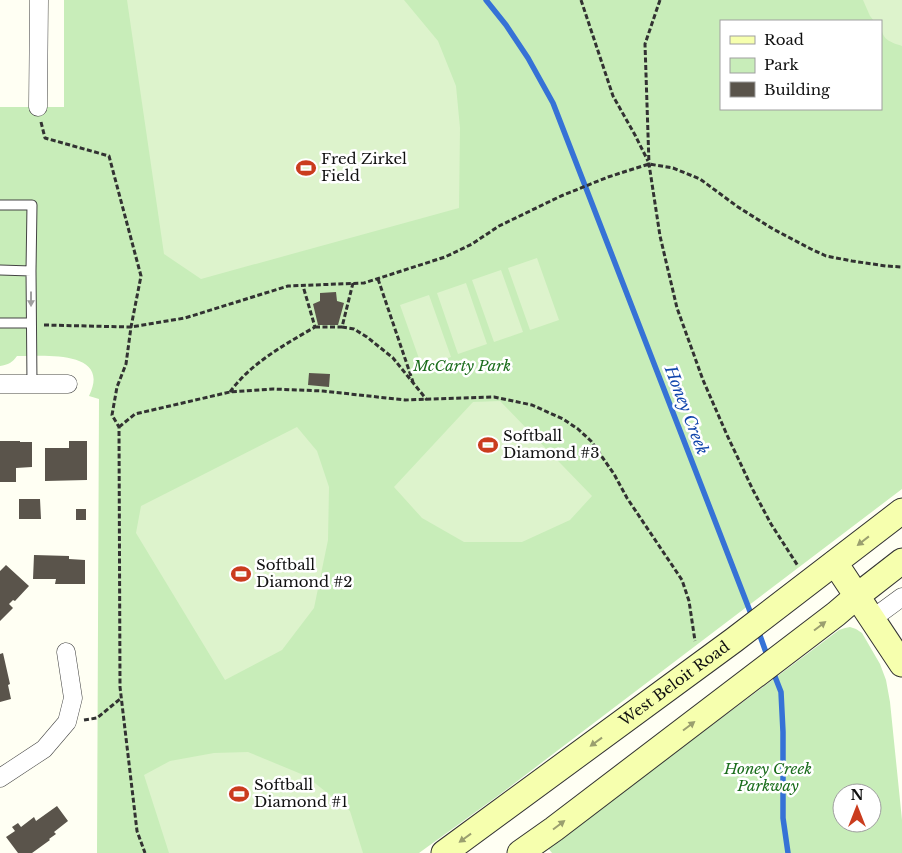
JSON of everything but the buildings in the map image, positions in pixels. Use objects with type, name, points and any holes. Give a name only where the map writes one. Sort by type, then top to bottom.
[{"type":"main road","name":"West Beloit Road","points":[[444,853],[527,794],[734,640],[902,511]]},
{"type":"main road","points":[[520,853],[750,680],[902,561]]},
{"type":"main road","points":[[835,563],[901,667]]},
{"type":"street","points":[[38,107],[39,0]]},
{"type":"street","points":[[0,384],[68,384]]},
{"type":"street","points":[[872,619],[902,596]]},
{"type":"street","points":[[0,778],[44,749],[66,722],[73,698],[66,652]]},
{"type":"lane","points":[[0,205],[32,205],[32,384]]},
{"type":"lane","points":[[0,270],[31,270]]},
{"type":"lane","points":[[0,323],[32,323]]},
{"type":"path","points":[[581,0],[613,96],[636,134],[649,164]]},
{"type":"path","points":[[660,0],[645,44],[649,164],[662,245],[677,308],[703,380],[726,435],[753,490],[783,545],[798,567]]},
{"type":"path","points":[[38,107],[45,138],[109,156],[141,276],[126,364],[117,387],[112,415],[119,427],[120,686],[137,830],[144,853]]},
{"type":"path","points":[[32,323],[48,326],[131,327],[185,318],[288,286],[364,283],[446,257],[472,244],[498,226],[561,196],[608,177],[649,164],[673,168],[700,179],[759,220],[826,256],[902,267]]},
{"type":"path","points":[[378,278],[415,385]]},
{"type":"path","points":[[342,327],[353,283]]},
{"type":"path","points":[[303,286],[315,327]]},
{"type":"path","points":[[230,392],[237,382],[282,346],[315,327],[342,327],[354,329],[393,358],[426,400]]},
{"type":"path","points":[[119,427],[135,414],[230,392],[273,389],[323,391],[404,400],[494,397],[532,405],[563,419],[578,429],[591,441],[614,474],[627,498],[682,580],[689,601],[695,641]]},
{"type":"path","points":[[66,722],[97,718],[121,698]]},
{"type":"green space","name":"McCarty Park","points":[[64,0],[902,0],[902,489],[499,795],[419,853],[97,853],[99,399],[89,396],[94,381],[91,370],[83,363],[71,358],[17,356],[10,363],[0,366],[0,107],[64,107]]},
{"type":"green space","name":"Fred Zirkel Field","points":[[127,0],[404,0],[438,41],[456,86],[460,128],[459,208],[201,279],[164,254]]},
{"type":"green space","points":[[863,0],[902,0],[902,46],[892,43],[884,36],[882,20],[873,20]]},
{"type":"green space","points":[[537,258],[559,320],[530,330],[508,268]]},
{"type":"green space","points":[[501,270],[523,332],[494,342],[472,280]]},
{"type":"green space","points":[[466,283],[487,344],[458,354],[437,293]]},
{"type":"green space","points":[[429,295],[451,357],[422,367],[400,305]]},
{"type":"green space","name":"Softball Diamond #3","points":[[500,401],[592,496],[570,520],[522,542],[464,542],[422,518],[394,487],[473,402]]},
{"type":"green space","name":"Softball Diamond #2","points":[[297,427],[317,451],[329,487],[328,540],[314,608],[282,650],[225,680],[136,533],[141,506]]},
{"type":"green space","name":"Honey Creek Parkway","points":[[850,627],[862,633],[880,664],[886,680],[902,820],[902,853],[552,853],[548,848],[839,630]]},
{"type":"green space","name":"Softball Diamond #1","points":[[248,752],[306,776],[350,811],[363,853],[169,853],[144,775],[170,761],[214,753]]},
{"type":"waterway","name":"Honey Creek","points":[[486,0],[506,25],[528,58],[553,103],[753,619]]},
{"type":"waterway","name":"Honey Creek","points":[[758,630],[768,658]]},
{"type":"waterway","name":"Honey Creek","points":[[772,669],[781,692],[783,818],[788,853]]},
{"type":"place","name":"Fred Zirkel Field","points":[[306,168]]},
{"type":"place","name":"Softball Diamond #3","points":[[488,445]]},
{"type":"place","name":"Softball Diamond #2","points":[[241,574]]},
{"type":"place","name":"Softball Diamond #1","points":[[239,794]]}]
